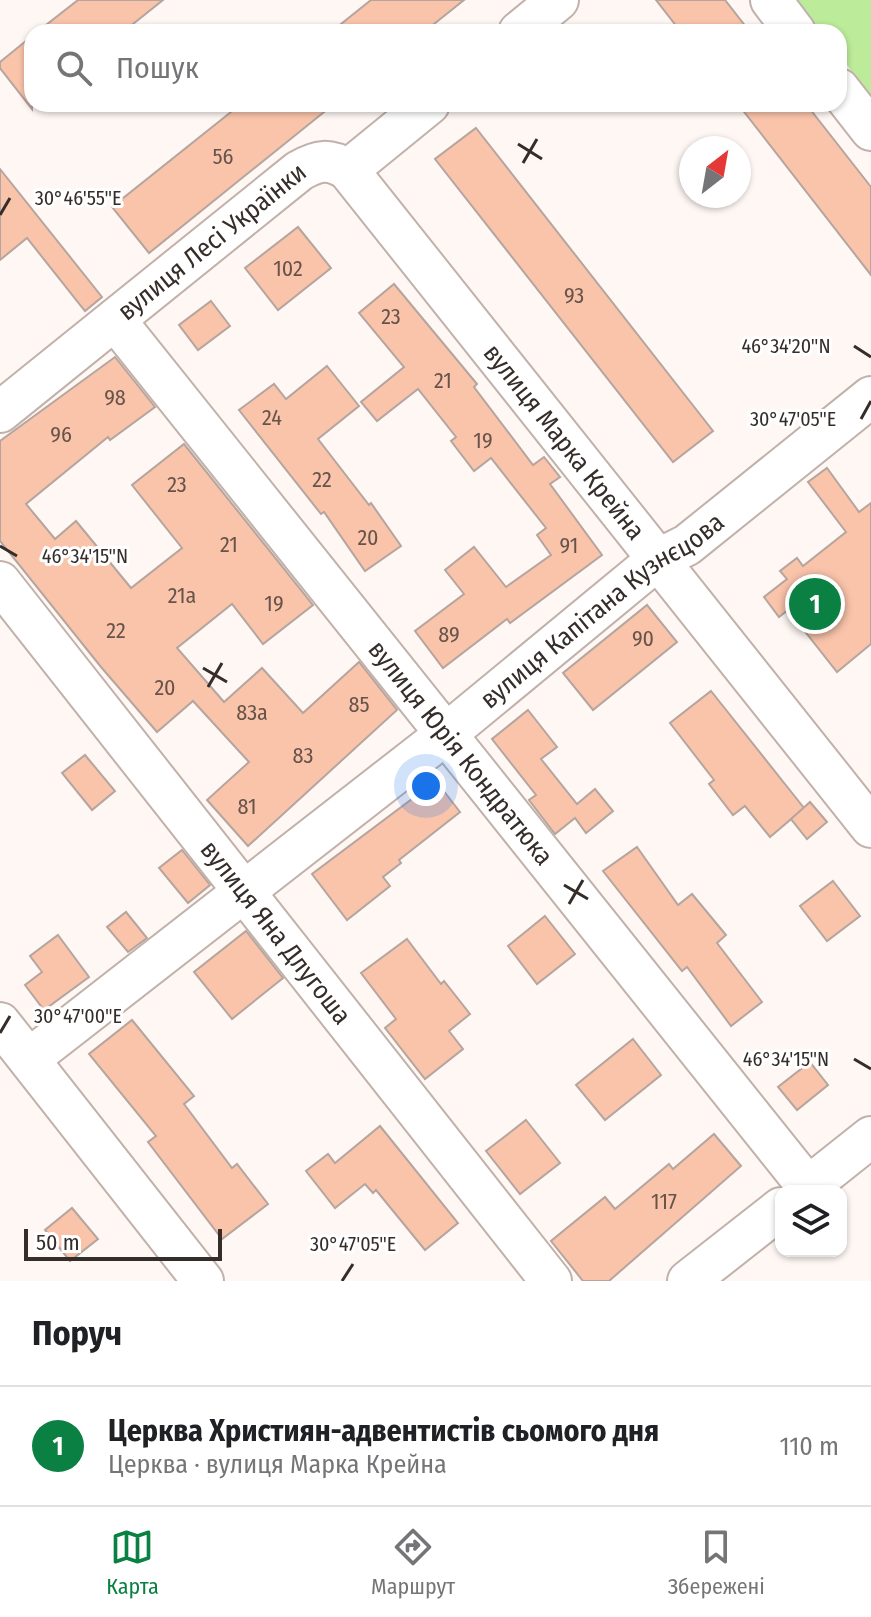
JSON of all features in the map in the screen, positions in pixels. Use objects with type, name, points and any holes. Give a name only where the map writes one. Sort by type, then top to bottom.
[{"type":"street","points":[[529,24],[558,0]]},
{"type":"street","points":[[771,0],[789,24]]},
{"type":"street","points":[[847,99],[871,130]]},
{"type":"street","name":"вулиця Лесі Українки","points":[[0,412],[299,171],[316,161],[334,161],[348,170],[419,112]]},
{"type":"street","name":"вулиця Марка Крейна","points":[[348,170],[871,827]]},
{"type":"street","name":"вулиця Юрія Кондратюка","points":[[115,320],[446,734],[789,1185]]},
{"type":"street","name":"вулиця Капітана Кузнєцова","points":[[29,1059],[446,734],[657,560],[687,545],[871,397]]},
{"type":"street","name":"вулиця Яна Длугоша","points":[[0,582],[551,1281]]},
{"type":"street","points":[[0,1023],[203,1281]]},
{"type":"street","points":[[810,1185],[871,1137]]},
{"type":"street","points":[[688,1281],[775,1212]]},
{"type":"green space","points":[[796,0],[871,0],[871,96],[847,65],[847,24],[815,24]]},
{"type":"building","points":[[78,0],[163,0],[133,24],[47,24]]},
{"type":"building","points":[[371,0],[464,0],[434,24],[341,24]]},
{"type":"building","points":[[656,0],[725,0],[744,24],[675,24]]},
{"type":"building","points":[[24,42],[24,99],[0,68],[0,62]]},
{"type":"building","points":[[231,112],[324,112],[149,253],[112,207]]},
{"type":"building","points":[[744,112],[812,112],[871,187],[871,275]]},
{"type":"building","points":[[476,128],[713,431],[673,462],[435,159]]},
{"type":"building","points":[[0,169],[102,297],[85,311],[27,238],[0,260]]},
{"type":"building","points":[[298,227],[331,268],[278,310],[245,268]]},
{"type":"building","points":[[394,284],[477,384],[474,387],[533,465],[544,457],[560,477],[550,484],[602,555],[510,623],[507,619],[443,668],[415,631],[464,594],[445,570],[474,547],[506,587],[551,555],[537,535],[546,528],[491,458],[474,471],[451,441],[456,437],[418,389],[377,421],[361,402],[404,367],[359,313]]},
{"type":"building","points":[[211,301],[230,326],[198,350],[179,325]]},
{"type":"building","points":[[115,357],[155,407],[110,440],[108,437],[26,504],[55,539],[76,521],[131,588],[182,548],[132,485],[184,444],[313,605],[263,644],[232,604],[177,648],[224,702],[262,668],[303,713],[359,662],[397,710],[248,846],[207,800],[249,762],[193,701],[157,732],[0,541],[0,441]]},
{"type":"building","points":[[327,366],[359,406],[318,439],[369,505],[371,503],[401,546],[365,571],[324,512],[321,514],[239,410],[274,384],[286,399]]},
{"type":"building","points":[[827,468],[859,512],[871,503],[871,644],[837,672],[788,610],[779,617],[764,597],[787,579],[780,571],[797,558],[803,566],[846,532],[808,482]]},
{"type":"building","points":[[647,605],[677,642],[593,710],[563,673]]},
{"type":"building","points":[[711,691],[804,808],[770,837],[745,806],[733,815],[709,784],[714,780],[670,723]]},
{"type":"building","points":[[528,710],[557,747],[541,759],[577,804],[595,789],[613,811],[586,833],[575,818],[555,834],[529,800],[536,795],[492,739]]},
{"type":"building","points":[[85,755],[115,791],[92,810],[62,773]]},
{"type":"building","points":[[436,781],[460,812],[399,860],[401,863],[383,877],[390,886],[347,920],[312,874]]},
{"type":"building","points":[[810,802],[827,822],[807,839],[791,819]]},
{"type":"building","points":[[637,847],[678,905],[692,894],[726,935],[717,943],[762,1002],[731,1026],[687,967],[682,971],[603,871]]},
{"type":"building","points":[[182,850],[210,885],[188,903],[159,868]]},
{"type":"building","points":[[833,881],[860,916],[827,941],[800,906]]},
{"type":"building","points":[[126,912],[147,938],[128,952],[107,927]]},
{"type":"building","points":[[545,916],[575,954],[537,984],[508,946]]},
{"type":"building","points":[[246,931],[283,978],[232,1019],[194,972]]},
{"type":"building","points":[[58,935],[89,977],[44,1010],[25,985],[42,972],[30,956]]},
{"type":"building","points":[[407,939],[441,984],[444,981],[470,1014],[449,1031],[463,1049],[425,1079],[385,1028],[396,1019],[361,973]]},
{"type":"building","points":[[132,1020],[194,1096],[184,1104],[232,1168],[237,1164],[268,1204],[222,1239],[148,1142],[156,1136],[89,1054]]},
{"type":"building","points":[[633,1039],[661,1075],[605,1120],[576,1085]]},
{"type":"building","points":[[810,1062],[828,1085],[797,1110],[778,1087]]},
{"type":"building","points":[[526,1120],[560,1163],[520,1194],[486,1151]]},
{"type":"building","points":[[380,1126],[458,1223],[425,1250],[376,1190],[373,1193],[365,1184],[335,1208],[306,1171],[328,1154],[335,1163]]},
{"type":"building","points":[[714,1134],[741,1166],[609,1281],[583,1281],[551,1241],[605,1197],[615,1209],[669,1164],[673,1169]]},
{"type":"building","points":[[72,1208],[98,1239],[70,1261],[45,1230]]},
{"type":"place","name":"Церква Християн-адвентистів сьомого дня","points":[[815,604]]}]
